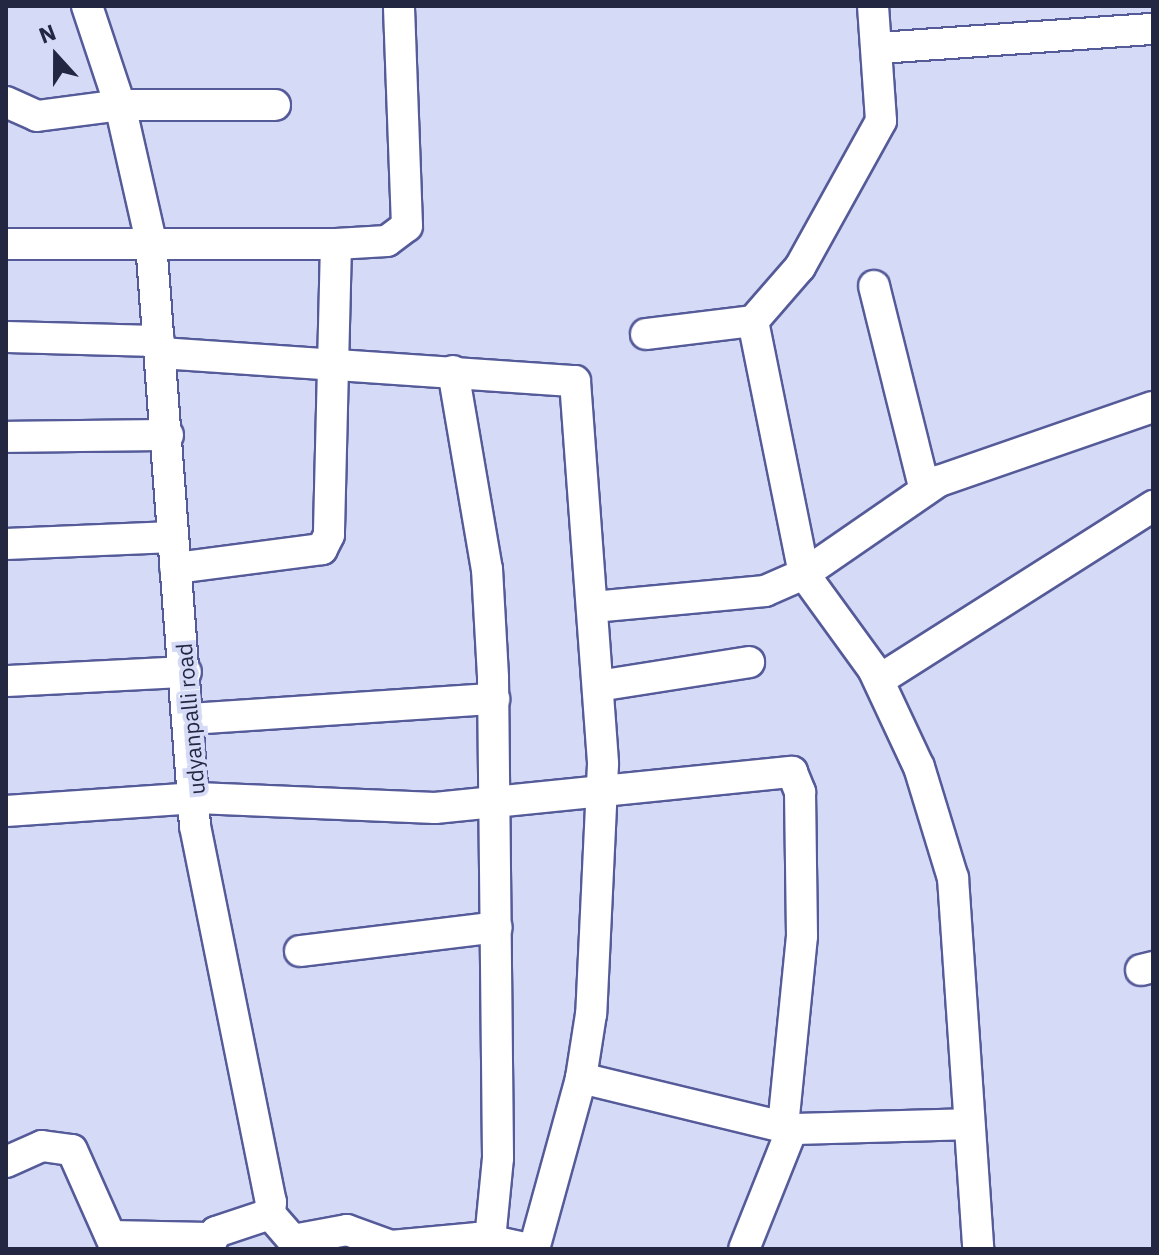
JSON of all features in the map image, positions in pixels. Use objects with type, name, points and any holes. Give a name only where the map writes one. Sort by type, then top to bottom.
[{"type":"street","name":"udyanpalli road","points":[[87,6],[120,105],[151,242],[168,435],[175,568],[197,798],[195,826],[270,1214]]},
{"type":"street","points":[[6,244],[336,244],[387,241],[407,226],[399,6]]},
{"type":"street","points":[[646,334],[753,321],[800,267],[881,121],[879,48],[873,6]]},
{"type":"street","points":[[879,48],[1153,29]]},
{"type":"street","points":[[6,102],[14,112],[37,116],[120,105],[275,105]]},
{"type":"street","points":[[175,568],[322,549],[329,535],[329,362],[336,244]]},
{"type":"street","points":[[874,286],[925,490]]},
{"type":"street","points":[[753,321],[804,574],[879,680],[919,767],[953,878],[978,1249]]},
{"type":"street","points":[[6,337],[575,381],[598,686],[601,795],[591,1014],[581,1078],[532,1249],[490,1239],[391,1246],[347,1230],[293,1240],[270,1214],[209,1244],[114,1242],[72,1150],[42,1146],[6,1162]]},
{"type":"street","points":[[453,371],[487,569],[494,699],[498,1158],[490,1239]]},
{"type":"street","points":[[593,607],[737,599],[804,574],[925,490],[1018,449],[1153,407]]},
{"type":"street","points":[[6,437],[168,435]]},
{"type":"street","points":[[879,680],[1153,506]]},
{"type":"street","points":[[6,544],[173,537]]},
{"type":"street","points":[[598,686],[749,662]]},
{"type":"street","points":[[6,681],[186,672]]},
{"type":"street","points":[[190,719],[494,699]]},
{"type":"street","points":[[6,811],[197,798],[435,808],[496,800],[601,795],[785,770],[796,776],[802,936],[787,1128],[744,1249]]},
{"type":"street","points":[[300,951],[497,927]]},
{"type":"street","points":[[581,1078],[787,1128],[968,1124]]}]
